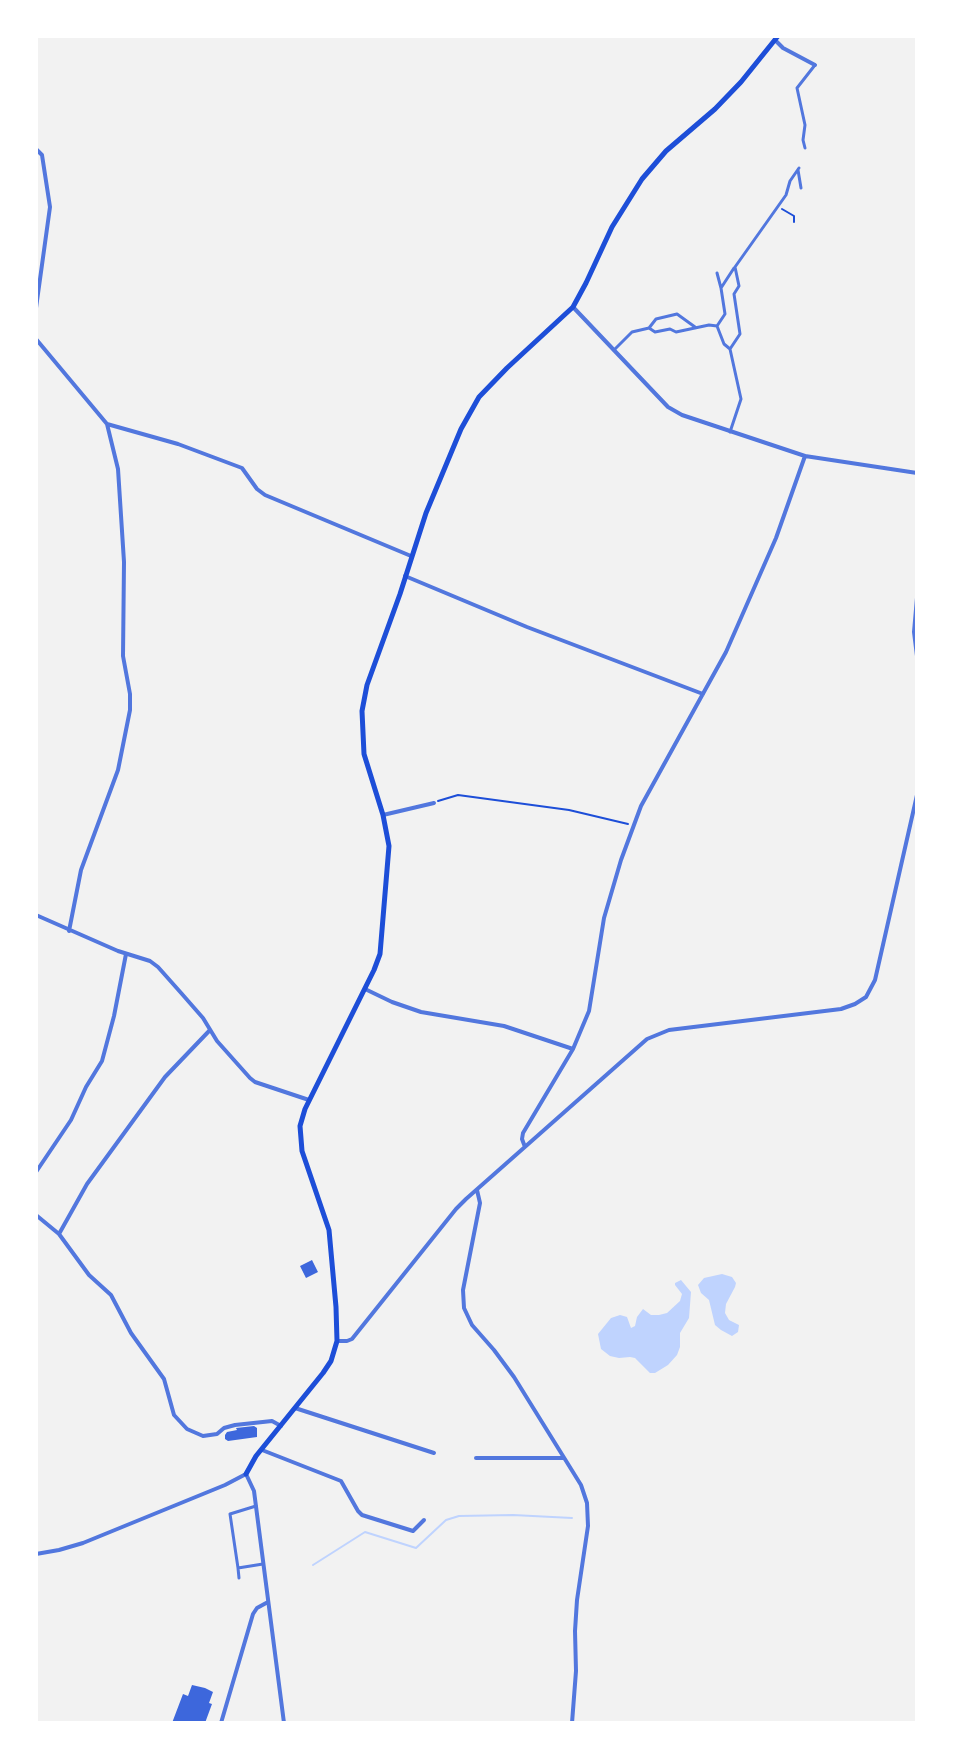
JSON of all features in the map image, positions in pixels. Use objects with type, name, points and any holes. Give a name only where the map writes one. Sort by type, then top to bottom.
[{"type":"main road","points":[[246,1474],[327,1367],[337,1341],[329,1230],[302,1151],[301,1121],[379,960],[390,852],[383,815],[364,754],[362,711],[367,685],[443,469],[473,405],[492,382],[573,307],[612,227],[642,179],[666,151],[734,90],[776,38]]},
{"type":"street","points":[[776,38],[783,48],[815,65],[797,88],[805,125],[805,148]]},
{"type":"street","points":[[36,149],[42,155],[50,207],[36,308]]},
{"type":"street","points":[[721,288],[786,195],[798,169],[801,188]]},
{"type":"street","points":[[730,349],[740,334],[734,294],[739,286],[735,267]]},
{"type":"street","points":[[717,273],[725,314],[717,326]]},
{"type":"street","points":[[573,307],[668,407],[682,415],[805,456],[917,473]]},
{"type":"street","points":[[614,350],[632,332],[649,328],[656,319],[677,314],[695,328]]},
{"type":"street","points":[[717,326],[724,344],[730,349],[741,399],[730,432]]},
{"type":"street","points":[[649,328],[655,332],[670,329],[676,332],[717,326]]},
{"type":"street","points":[[36,339],[107,424],[118,469],[124,562],[123,656],[130,710],[118,770],[83,862],[69,931]]},
{"type":"street","points":[[107,424],[186,447],[242,468],[265,495],[411,556]]},
{"type":"street","points":[[525,1148],[523,1133],[573,1049],[589,1011],[604,918],[633,826],[650,788],[726,652],[776,538],[805,456]]},
{"type":"street","points":[[405,576],[527,627],[703,694]]},
{"type":"street","points":[[917,598],[914,632],[917,656]]},
{"type":"street","points":[[337,1341],[352,1339],[456,1209],[654,1035],[669,1030],[841,1009],[866,997],[875,980],[917,795]]},
{"type":"street","points":[[383,815],[434,803]]},
{"type":"street","points":[[36,915],[126,954],[145,958],[158,967],[203,1018],[252,1080],[309,1100]]},
{"type":"street","points":[[36,1172],[71,1120],[105,1054],[126,954]]},
{"type":"street","points":[[365,989],[421,1012],[504,1026],[573,1049]]},
{"type":"street","points":[[59,1234],[87,1184],[165,1077],[210,1030]]},
{"type":"street","points":[[477,1190],[480,1203],[463,1290],[464,1308],[472,1325],[514,1377],[583,1491],[589,1512],[577,1600],[572,1723]]},
{"type":"street","points":[[36,1215],[59,1234],[89,1275],[111,1295],[131,1333],[161,1374],[174,1415],[187,1429],[208,1436],[235,1425],[272,1421],[281,1426]]},
{"type":"street","points":[[295,1408],[434,1453]]},
{"type":"street","points":[[262,1450],[341,1481],[358,1511],[368,1517],[413,1531],[424,1520]]},
{"type":"street","points":[[476,1458],[563,1458]]},
{"type":"street","points":[[36,1554],[83,1543],[246,1474],[256,1506],[284,1723]]},
{"type":"street","points":[[239,1578],[230,1514],[256,1506]]},
{"type":"street","points":[[238,1568],[263,1564]]},
{"type":"street","points":[[221,1723],[253,1614],[268,1602]]},
{"type":"path","points":[[777,206],[794,216],[794,222]]},
{"type":"path","points":[[434,803],[458,795],[569,810],[633,826]]},
{"type":"water","points":[[722,1274],[732,1277],[736,1283],[725,1313],[729,1320],[739,1325],[738,1332],[732,1336],[715,1325],[709,1300],[698,1285],[704,1278]]},
{"type":"water","points":[[681,1280],[691,1292],[689,1318],[680,1333],[677,1355],[668,1365],[650,1373],[635,1358],[610,1356],[601,1349],[598,1334],[611,1318],[620,1315],[627,1317],[631,1328],[643,1309],[651,1315],[667,1313],[680,1301],[682,1294],[675,1283]]},
{"type":"building","points":[[312,1260],[318,1272],[306,1278],[300,1266]]},
{"type":"building","points":[[254,1426],[257,1437],[225,1439],[227,1432]]},
{"type":"building","points":[[192,1685],[213,1692],[205,1723],[172,1723],[183,1694],[188,1696]]},
{"type":"waterway","points":[[313,1565],[365,1532],[416,1548],[446,1520],[459,1516],[572,1518]]}]
